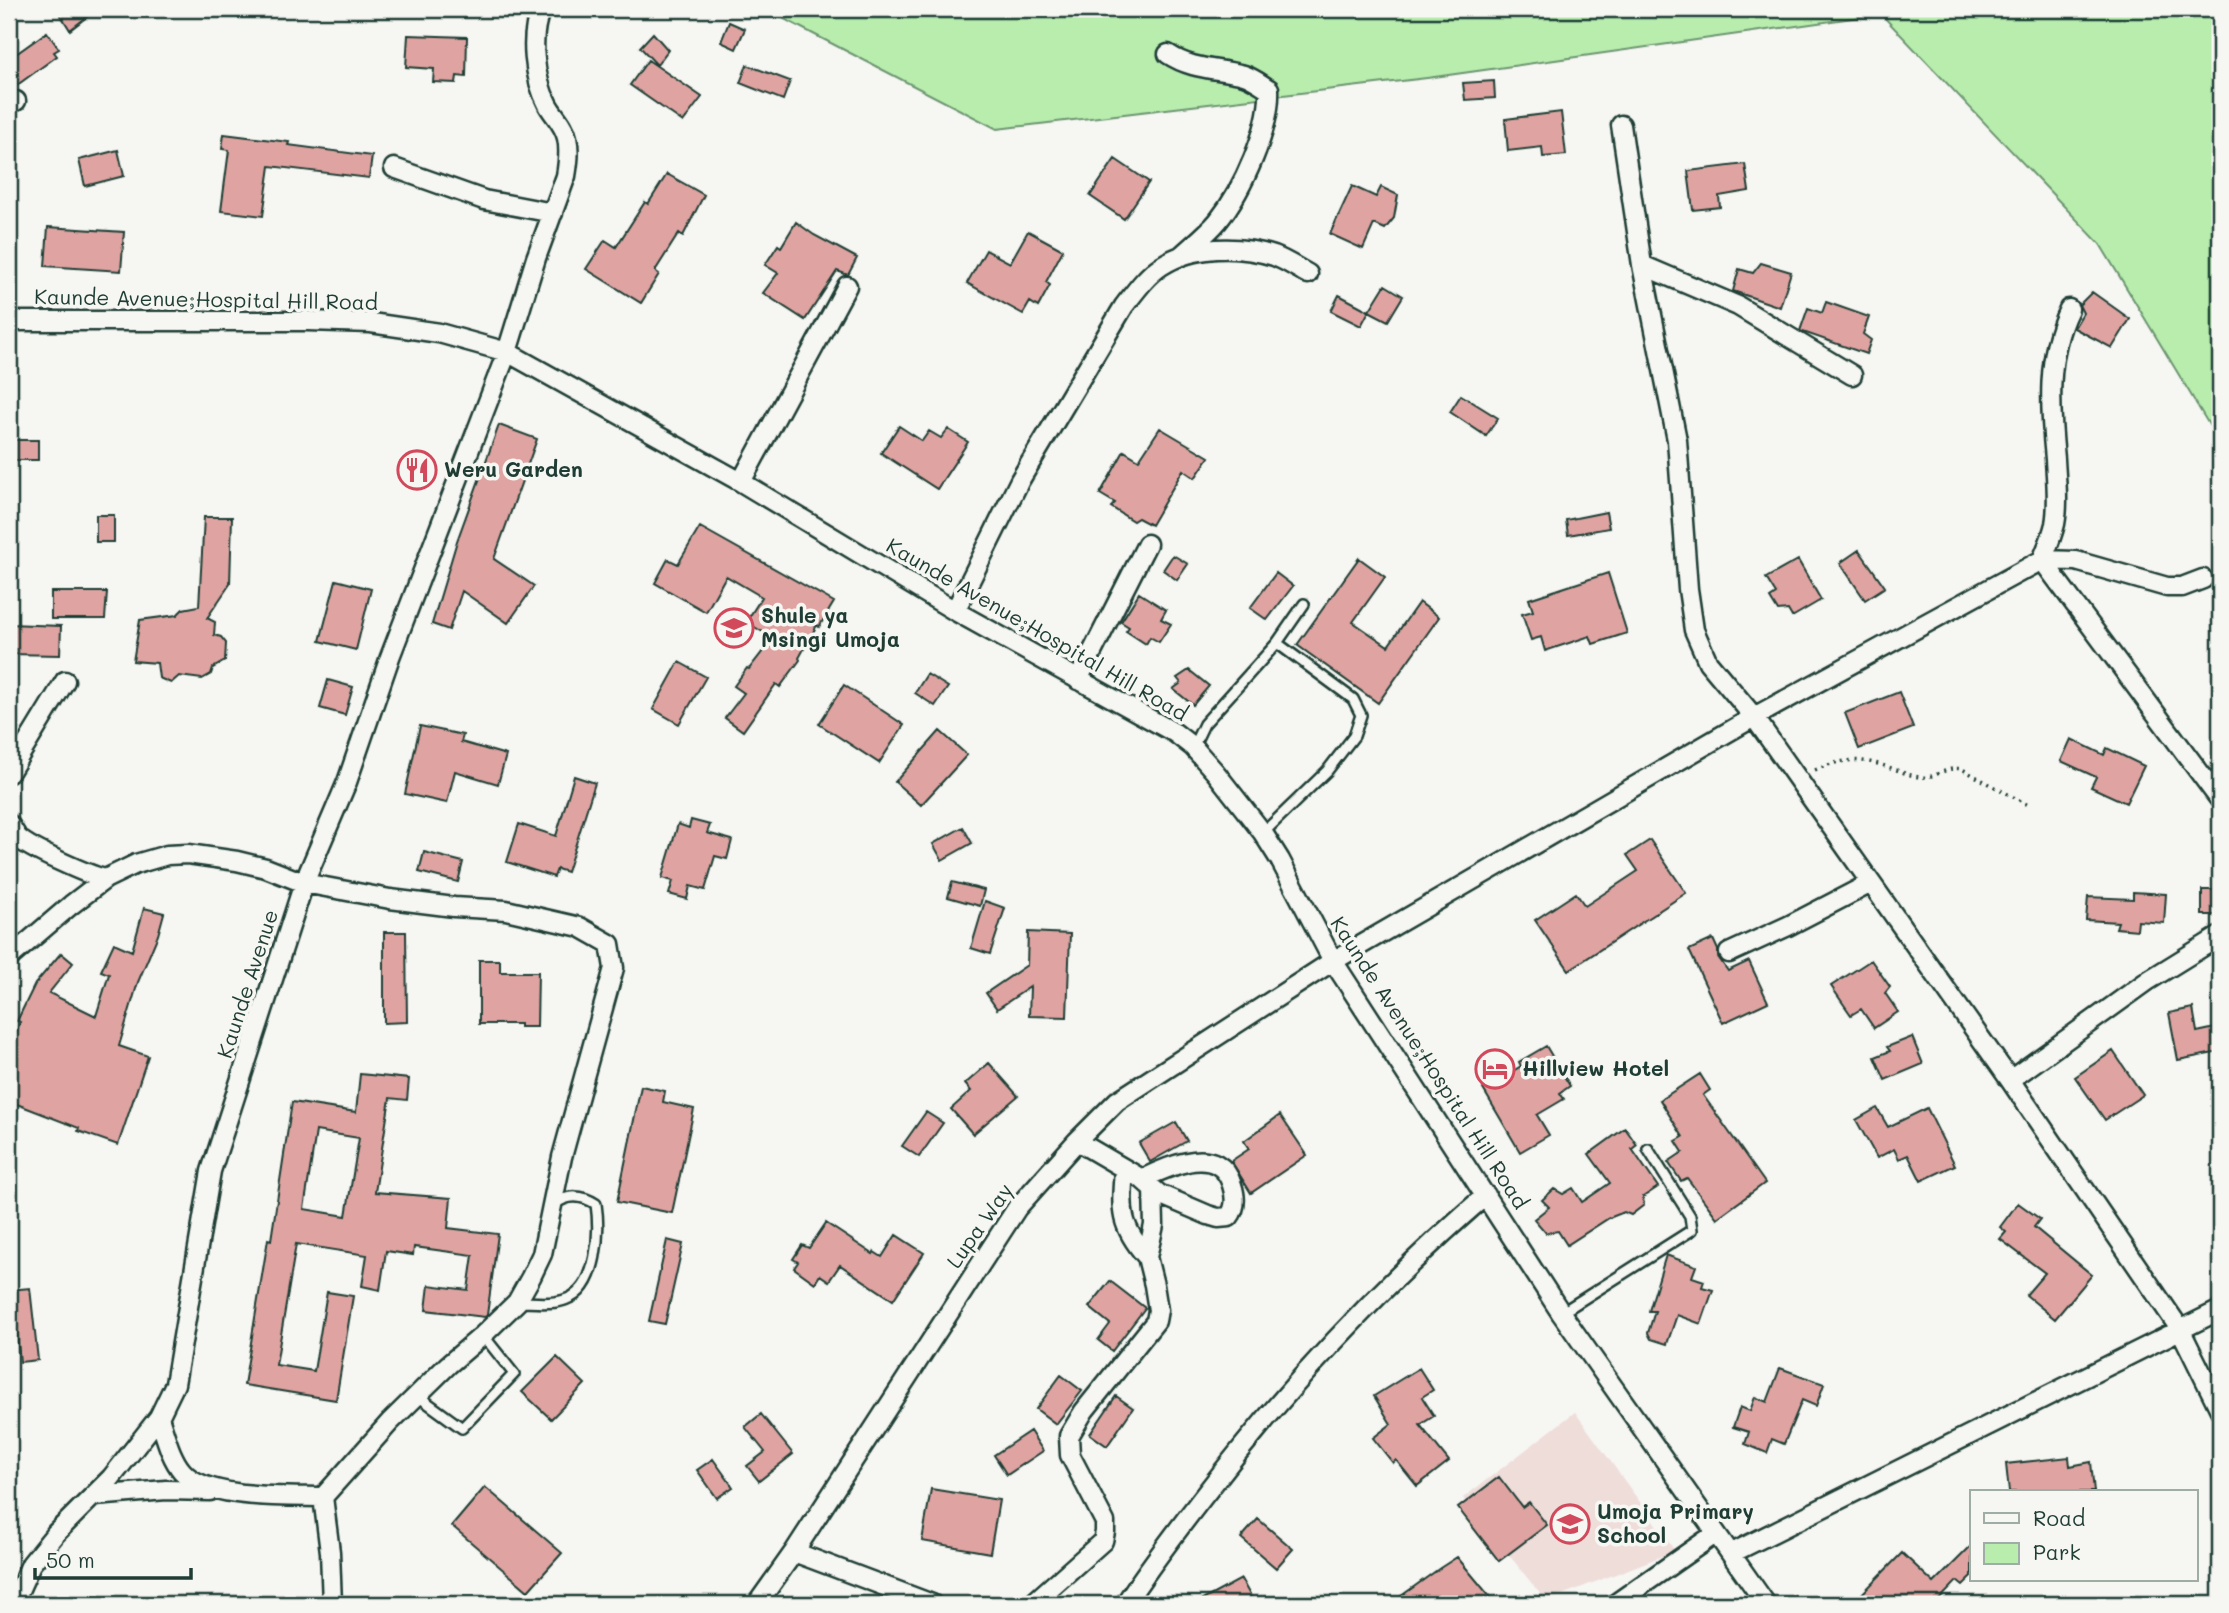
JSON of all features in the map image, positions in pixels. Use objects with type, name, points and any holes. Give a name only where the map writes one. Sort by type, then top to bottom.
[{"type":"street","name":"Kaunde Avenue","points":[[13,1604],[31,1564],[56,1533],[95,1496],[159,1417],[175,1384],[211,1171],[304,883],[347,782],[390,657],[507,352],[536,258],[566,176],[567,136],[561,122],[548,105],[535,59],[536,21],[541,9]]},
{"type":"street","points":[[1168,54],[1181,63],[1194,67],[1247,76],[1269,89],[1270,102],[1255,153],[1236,192],[1218,221],[1179,257]]},
{"type":"street","points":[[1621,125],[1642,265],[1677,440],[1688,589],[1694,630],[1709,662],[1754,717],[2010,1080],[2180,1329],[2220,1409]]},
{"type":"street","points":[[394,168],[484,200],[553,212]]},
{"type":"street","points":[[955,611],[1020,481],[1124,306],[1145,281],[1161,266],[1179,257],[1216,248],[1235,248],[1274,256],[1308,274]]},
{"type":"street","points":[[1642,265],[1738,306],[1852,375]]},
{"type":"street","points":[[741,482],[847,286]]},
{"type":"street","points":[[2042,560],[2056,522],[2057,488],[2050,396],[2053,361],[2059,330],[2069,309]]},
{"type":"street","name":"Kaunde Avenue;Hospital Hill Road","points":[[9,321],[371,323],[439,333],[507,352],[741,482],[955,611],[1175,733],[1193,747],[1263,833],[1333,961],[1561,1313],[1766,1604]]},
{"type":"street","points":[[1078,680],[1147,544]]},
{"type":"street","points":[[2042,560],[2076,561],[2167,587],[2182,587],[2203,579]]},
{"type":"street","points":[[2042,560],[2220,800]]},
{"type":"street","name":"Lupa Way","points":[[757,1604],[794,1552],[1017,1208],[1117,1101],[1333,961],[1754,717],[2042,560]]},
{"type":"street","points":[[9,773],[65,681]]},
{"type":"street","points":[[9,824],[19,839],[35,849],[87,874],[105,879]]},
{"type":"street","points":[[9,958],[105,879],[136,864],[167,855],[188,854],[266,868],[304,883],[441,906],[506,910],[580,927],[610,944],[614,968],[562,1157],[542,1254],[517,1302],[447,1365],[390,1422],[323,1497],[330,1552],[332,1604]]},
{"type":"street","points":[[1729,953],[1871,883]]},
{"type":"street","points":[[2010,1080],[2149,981],[2220,936]]},
{"type":"street","points":[[1077,1141],[1173,1200],[1218,1218],[1229,1217],[1234,1210],[1230,1179],[1224,1169],[1206,1159],[1179,1164],[1147,1184]]},
{"type":"street","points":[[1124,1169],[1123,1222],[1132,1240],[1147,1257]]},
{"type":"street","points":[[1032,1604],[1103,1541],[1105,1522],[1070,1455],[1069,1436],[1084,1411],[1156,1321],[1158,1310],[1147,1257],[1154,1225],[1147,1184]]},
{"type":"street","points":[[1125,1604],[1144,1574],[1229,1463],[1316,1360],[1410,1263],[1486,1195]]},
{"type":"street","points":[[1732,1553],[2220,1310]]},
{"type":"street","points":[[159,1417],[176,1462],[183,1473],[195,1482],[224,1492]]},
{"type":"street","points":[[95,1496],[186,1490],[323,1497]]},
{"type":"street","points":[[1615,1604],[1715,1534]]},
{"type":"street","points":[[794,1552],[932,1604]]},
{"type":"lane","points":[[1193,747],[1204,724],[1277,643],[1304,604]]},
{"type":"lane","points":[[1263,833],[1327,771],[1354,736],[1361,715],[1353,699],[1277,643]]},
{"type":"lane","points":[[1561,1313],[1692,1230],[1690,1216],[1648,1149]]},
{"type":"lane","points":[[517,1302],[567,1300],[579,1292],[587,1281],[596,1254],[596,1203],[588,1198],[570,1196],[552,1207]]},
{"type":"lane","points":[[418,1395],[462,1428],[514,1374],[482,1335]]},
{"type":"path","points":[[1796,777],[1846,760],[1869,761],[1918,777],[1929,777],[1953,768],[1962,769],[2030,806]]},
{"type":"shaded area","name":"Umoja Primary School","points":[[1575,1412],[1675,1551],[1546,1601],[1463,1498]]},
{"type":"green space","points":[[765,9],[2220,9],[2220,443],[2100,244],[1881,14],[1427,78],[997,129]]},
{"type":"building","points":[[57,9],[97,9],[70,30]]},
{"type":"building","points":[[729,22],[745,29],[736,49],[721,42]]},
{"type":"building","points":[[47,32],[59,49],[54,52],[57,56],[9,91],[9,59]]},
{"type":"building","points":[[653,33],[668,50],[657,65],[640,47]]},
{"type":"building","points":[[408,35],[467,37],[466,77],[457,76],[456,83],[433,82],[434,69],[406,67]]},
{"type":"building","points":[[648,60],[702,97],[683,122],[630,85]]},
{"type":"building","points":[[747,65],[790,81],[783,100],[740,83]]},
{"type":"building","points":[[1494,81],[1495,98],[1465,100],[1463,83]]},
{"type":"building","points":[[1561,112],[1566,155],[1543,157],[1542,147],[1508,151],[1505,119]]},
{"type":"building","points":[[224,134],[372,156],[369,178],[270,166],[263,216],[221,211],[229,150],[222,149]]},
{"type":"building","points":[[118,150],[124,176],[85,186],[79,160]]},
{"type":"building","points":[[1115,159],[1149,182],[1124,219],[1090,196]]},
{"type":"building","points":[[1745,164],[1749,191],[1719,196],[1720,207],[1693,210],[1688,171]]},
{"type":"building","points":[[667,174],[704,195],[683,236],[679,233],[655,271],[659,274],[641,303],[586,269],[605,240],[616,247]]},
{"type":"building","points":[[1352,186],[1376,197],[1381,187],[1398,195],[1394,218],[1385,229],[1374,224],[1363,249],[1330,234]]},
{"type":"building","points":[[796,222],[857,258],[848,275],[837,271],[805,320],[763,293],[778,273],[765,265],[778,245],[781,247]]},
{"type":"building","points":[[48,227],[124,232],[121,271],[45,266]]},
{"type":"building","points":[[1028,231],[1063,250],[1046,282],[1050,285],[1038,307],[1030,302],[1023,314],[967,283],[986,250],[1010,263]]},
{"type":"building","points":[[1761,263],[1791,272],[1780,307],[1733,291],[1739,269],[1753,273]]},
{"type":"building","points":[[1385,285],[1403,296],[1388,321],[1369,311]]},
{"type":"building","points":[[2092,292],[2130,319],[2112,348],[2074,328],[2083,313],[2079,305]]},
{"type":"building","points":[[1339,295],[1369,311],[1361,326],[1331,311]]},
{"type":"building","points":[[1826,302],[1869,317],[1863,334],[1871,340],[1866,354],[1800,331],[1808,308],[1822,313]]},
{"type":"building","points":[[1461,395],[1498,418],[1486,436],[1450,412]]},
{"type":"building","points":[[499,425],[537,439],[494,559],[534,586],[508,623],[462,591],[449,630],[432,624],[457,541]]},
{"type":"building","points":[[899,426],[922,441],[929,431],[941,438],[948,429],[968,442],[937,489],[881,453]]},
{"type":"building","points":[[1160,428],[1209,457],[1195,478],[1183,470],[1151,525],[1138,518],[1133,521],[1111,507],[1115,503],[1100,494],[1124,451],[1139,460]]},
{"type":"building","points":[[9,440],[38,440],[38,460],[9,460]]},
{"type":"building","points":[[1606,512],[1609,528],[1568,535],[1566,520]]},
{"type":"building","points":[[96,515],[114,515],[114,542],[96,542]]},
{"type":"building","points":[[204,517],[232,517],[230,584],[207,618],[215,622],[214,635],[221,637],[226,643],[225,661],[202,679],[179,676],[171,683],[159,678],[157,663],[133,661],[140,620],[177,615],[183,609],[199,606]]},
{"type":"building","points":[[700,527],[834,602],[819,627],[817,625],[800,660],[780,687],[776,684],[743,731],[725,718],[744,693],[734,686],[773,638],[746,622],[762,597],[726,576],[706,612],[655,583],[668,559],[678,564]]},
{"type":"building","points":[[1859,550],[1885,587],[1865,600],[1840,563]]},
{"type":"building","points":[[1173,555],[1188,564],[1177,580],[1163,570]]},
{"type":"building","points":[[1359,558],[1385,577],[1353,622],[1388,646],[1419,602],[1439,617],[1378,703],[1297,645]]},
{"type":"building","points":[[1798,560],[1821,600],[1792,617],[1788,610],[1778,611],[1770,598],[1776,594],[1766,578]]},
{"type":"building","points":[[1276,573],[1293,586],[1267,620],[1250,608]]},
{"type":"building","points":[[1608,573],[1627,633],[1593,644],[1590,636],[1545,651],[1541,637],[1531,640],[1522,614],[1533,611],[1529,599]]},
{"type":"building","points":[[336,580],[371,589],[356,650],[320,641]]},
{"type":"building","points":[[51,592],[107,592],[105,619],[51,619]]},
{"type":"building","points":[[1139,593],[1166,610],[1161,619],[1171,624],[1159,642],[1150,637],[1146,644],[1126,631],[1129,627],[1121,622]]},
{"type":"building","points":[[9,624],[61,626],[60,655],[9,654]]},
{"type":"building","points":[[679,662],[706,677],[679,724],[653,709]]},
{"type":"building","points":[[1189,670],[1209,686],[1193,705],[1173,689],[1181,683],[1177,678]]},
{"type":"building","points":[[927,674],[948,687],[935,706],[915,693]]},
{"type":"building","points":[[328,680],[353,687],[345,715],[320,708]]},
{"type":"building","points":[[844,685],[904,725],[879,763],[819,724]]},
{"type":"building","points":[[1899,692],[1913,728],[1859,749],[1845,713]]},
{"type":"building","points":[[420,726],[463,735],[461,742],[506,755],[498,784],[455,771],[447,803],[405,794]]},
{"type":"building","points":[[940,731],[967,755],[921,805],[895,782]]},
{"type":"building","points":[[2071,739],[2104,755],[2107,748],[2144,766],[2126,803],[2091,787],[2096,777],[2061,761]]},
{"type":"building","points":[[574,776],[595,783],[567,872],[557,869],[554,877],[507,862],[519,824],[556,836]]},
{"type":"building","points":[[691,820],[710,825],[707,833],[732,840],[727,859],[715,856],[705,890],[690,886],[687,899],[669,894],[673,881],[662,878],[678,824],[689,828]]},
{"type":"building","points":[[963,827],[972,843],[942,860],[933,844]]},
{"type":"building","points":[[1650,840],[1686,893],[1569,970],[1535,920],[1576,893],[1585,906],[1638,871],[1627,855]]},
{"type":"building","points":[[424,852],[463,862],[458,882],[419,872]]},
{"type":"building","points":[[952,882],[984,890],[980,906],[948,897]]},
{"type":"building","points":[[2202,890],[2220,890],[2220,915],[2202,915]]},
{"type":"building","points":[[2133,892],[2166,894],[2164,923],[2138,921],[2137,930],[2116,928],[2118,922],[2086,920],[2088,897],[2133,899]]},
{"type":"building","points":[[985,901],[1005,908],[990,954],[971,948]]},
{"type":"building","points":[[144,908],[164,913],[158,935],[138,982],[119,1046],[148,1056],[118,1145],[9,1101],[9,1052],[20,1022],[17,1021],[35,984],[61,953],[73,963],[49,993],[96,1016],[109,974],[101,971],[114,943],[132,951]]},
{"type":"building","points":[[384,932],[406,932],[407,1022],[384,1023]]},
{"type":"building","points":[[1028,932],[1070,934],[1067,1017],[1029,1016],[1030,987],[997,1009],[986,993],[1027,965]]},
{"type":"building","points":[[1713,939],[1718,957],[1728,971],[1749,961],[1768,1002],[1723,1023],[1689,950]]},
{"type":"building","points":[[479,960],[500,960],[500,972],[538,972],[537,1027],[520,1027],[520,1024],[479,1024]]},
{"type":"building","points":[[1871,960],[1890,987],[1885,993],[1898,1012],[1874,1028],[1861,1009],[1851,1015],[1831,986]]},
{"type":"building","points":[[2193,1008],[2197,1032],[2220,1027],[2220,1052],[2178,1060],[2169,1013]]},
{"type":"building","points":[[1912,1037],[1923,1064],[1885,1080],[1875,1057],[1890,1051],[1887,1047]]},
{"type":"building","points":[[1546,1046],[1570,1086],[1560,1093],[1564,1099],[1537,1115],[1549,1135],[1520,1152],[1483,1089],[1521,1066],[1519,1062]]},
{"type":"building","points":[[2113,1051],[2143,1095],[2105,1120],[2075,1077]]},
{"type":"building","points":[[989,1063],[1018,1096],[973,1134],[951,1109],[971,1091],[965,1084]]},
{"type":"building","points":[[360,1074],[409,1079],[407,1100],[390,1098],[375,1192],[451,1198],[448,1228],[498,1234],[487,1315],[485,1317],[426,1310],[429,1285],[468,1290],[473,1255],[414,1247],[413,1255],[386,1251],[380,1290],[362,1286],[367,1255],[296,1244],[276,1365],[314,1371],[327,1292],[353,1296],[336,1400],[244,1385],[268,1239],[271,1240],[292,1102],[356,1112]],"holes":[[[316,1131],[359,1138],[346,1216],[304,1209]]]},
{"type":"building","points":[[1700,1074],[1710,1090],[1703,1095],[1765,1183],[1717,1218],[1687,1178],[1681,1181],[1668,1162],[1683,1152],[1676,1141],[1683,1137],[1660,1100]]},
{"type":"building","points":[[641,1086],[665,1091],[663,1102],[694,1109],[672,1213],[617,1202]]},
{"type":"building","points":[[1877,1108],[1888,1127],[1927,1108],[1955,1165],[1921,1181],[1908,1155],[1899,1159],[1894,1149],[1877,1158],[1856,1120]]},
{"type":"building","points":[[926,1112],[943,1123],[919,1157],[902,1146]]},
{"type":"building","points":[[1280,1115],[1307,1155],[1251,1193],[1231,1161],[1249,1149],[1244,1141]]},
{"type":"building","points":[[1176,1122],[1187,1141],[1150,1162],[1139,1143]]},
{"type":"building","points":[[1625,1128],[1637,1145],[1632,1149],[1658,1187],[1643,1197],[1644,1205],[1631,1215],[1624,1212],[1609,1218],[1567,1245],[1558,1231],[1546,1233],[1534,1219],[1549,1207],[1542,1200],[1554,1189],[1563,1194],[1573,1188],[1582,1202],[1610,1183],[1589,1154]]},
{"type":"building","points":[[2018,1203],[2040,1219],[2034,1227],[2092,1275],[2055,1319],[2026,1295],[2045,1273],[2000,1239],[2006,1232],[2000,1227]]},
{"type":"building","points":[[826,1223],[873,1254],[874,1252],[882,1257],[896,1235],[924,1253],[893,1300],[840,1265],[829,1281],[820,1275],[815,1283],[794,1268],[798,1262],[793,1259],[802,1245],[809,1248]]},
{"type":"building","points":[[667,1240],[683,1244],[665,1324],[649,1321]]},
{"type":"building","points":[[1666,1255],[1696,1266],[1692,1277],[1704,1281],[1702,1287],[1713,1290],[1701,1324],[1677,1315],[1667,1344],[1651,1339],[1648,1333],[1655,1311],[1649,1311]]},
{"type":"building","points":[[1110,1281],[1145,1308],[1112,1351],[1098,1340],[1110,1324],[1089,1307]]},
{"type":"building","points":[[30,1288],[38,1360],[20,1362],[16,1325],[9,1326],[9,1290]]},
{"type":"building","points":[[557,1357],[585,1384],[551,1419],[522,1392]]},
{"type":"building","points":[[1419,1368],[1433,1390],[1422,1397],[1434,1416],[1420,1425],[1449,1461],[1417,1486],[1396,1460],[1393,1463],[1373,1438],[1391,1424],[1374,1396]]},
{"type":"building","points":[[1780,1368],[1824,1384],[1816,1406],[1802,1400],[1784,1444],[1772,1439],[1767,1453],[1745,1444],[1749,1432],[1733,1427],[1740,1407],[1750,1411],[1755,1397],[1767,1402]]},
{"type":"building","points":[[1061,1375],[1082,1391],[1056,1424],[1036,1409]]},
{"type":"building","points":[[1116,1396],[1133,1408],[1107,1446],[1090,1434]]},
{"type":"building","points":[[761,1414],[793,1454],[759,1481],[747,1466],[765,1452],[745,1427]]},
{"type":"building","points":[[1030,1431],[1043,1451],[1007,1475],[994,1455]]},
{"type":"building","points":[[2069,1457],[2070,1466],[2091,1462],[2094,1490],[2009,1490],[2006,1464]]},
{"type":"building","points":[[713,1459],[733,1487],[717,1498],[697,1470]]},
{"type":"building","points":[[1499,1477],[1522,1507],[1529,1502],[1547,1525],[1499,1561],[1458,1508]]},
{"type":"building","points":[[485,1487],[562,1553],[528,1591],[452,1526]]},
{"type":"building","points":[[931,1489],[999,1500],[990,1553],[922,1541]]},
{"type":"building","points":[[1258,1519],[1293,1549],[1276,1568],[1241,1538]]},
{"type":"building","points":[[1970,1547],[1970,1579],[1963,1586],[1957,1581],[1935,1604],[1852,1604],[1902,1553],[1934,1583]]},
{"type":"building","points":[[1457,1557],[1496,1604],[1390,1604],[1440,1568]]},
{"type":"building","points":[[1241,1579],[1255,1604],[1195,1604]]},
{"type":"place","name":"Weru Garden","points":[[417,470]]},
{"type":"place","name":"Shule ya Msingi Umoja","points":[[734,628]]},
{"type":"place","name":"Hillview Hotel","points":[[1495,1069]]},
{"type":"place","name":"Umoja Primary School","points":[[1570,1524]]}]
